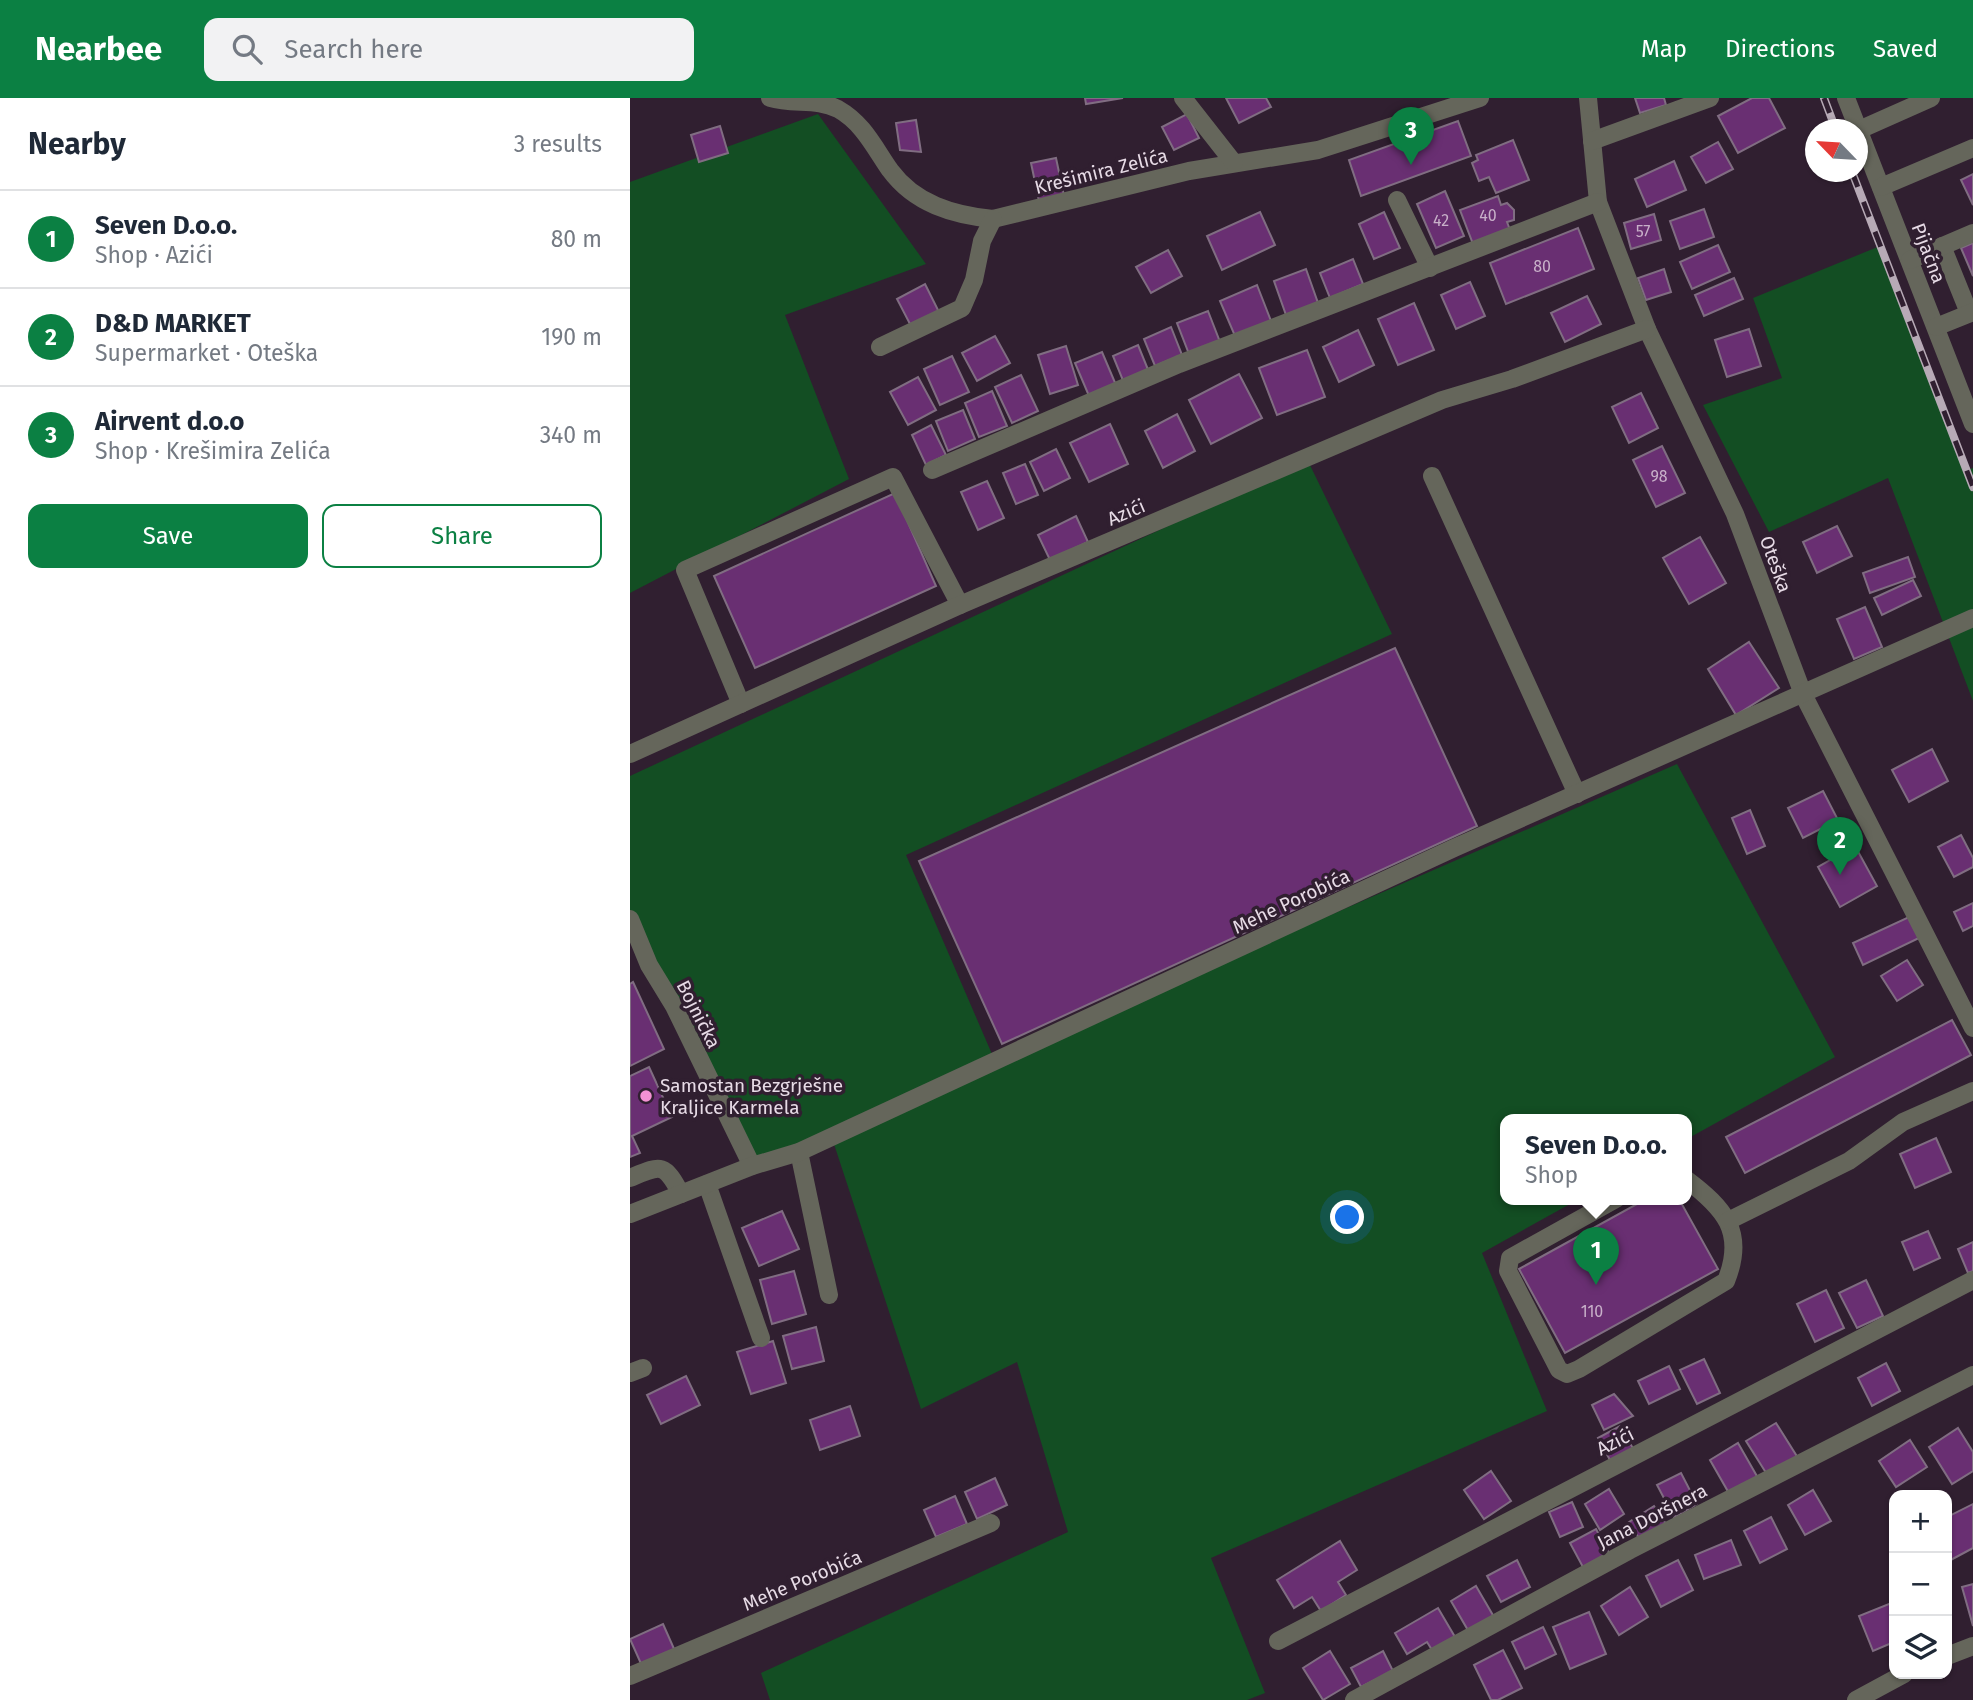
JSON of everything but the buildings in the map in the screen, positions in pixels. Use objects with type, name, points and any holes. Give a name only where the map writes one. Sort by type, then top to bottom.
[{"type":"street","name":"Krešimira Zelića","points":[[770,98],[823,102],[835,107],[857,122],[891,171],[920,199],[967,217],[993,219],[1189,171],[1318,150],[1480,98]]},
{"type":"street","points":[[1183,98],[1234,163]]},
{"type":"street","name":"Oteška","points":[[1588,98],[1598,202],[1647,329],[1735,514],[1803,694],[1973,1028]]},
{"type":"street","points":[[1592,141],[1710,98]]},
{"type":"street","name":"Pijačna","points":[[1846,98],[1854,119]]},
{"type":"street","points":[[1868,126],[1931,98]]},
{"type":"street","points":[[1881,187],[1973,148]]},
{"type":"street","name":"Pijačna","points":[[1868,155],[1936,327],[1968,394],[1973,424]]},
{"type":"street","points":[[1397,200],[1430,268]]},
{"type":"street","points":[[932,470],[1179,364],[1598,202]]},
{"type":"street","points":[[880,347],[962,308],[974,280],[982,241],[993,219]]},
{"type":"street","points":[[1910,260],[1973,233]]},
{"type":"street","points":[[1936,327],[1971,313],[1942,246]]},
{"type":"street","name":"Azići","points":[[630,754],[960,606],[1442,400],[1512,379],[1647,329]]},
{"type":"street","points":[[1433,476],[1577,794]]},
{"type":"street","points":[[741,704],[685,570],[893,477],[960,606]]},
{"type":"street","points":[[1803,694],[1973,618]]},
{"type":"street","name":"Mehe Porobića","points":[[630,1214],[752,1166],[799,1152],[1429,860],[1803,694]]},
{"type":"street","name":"Bojnička","points":[[630,919],[649,965],[674,1006],[752,1166]]},
{"type":"street","points":[[1728,1221],[1849,1161],[1903,1122],[1973,1091]]},
{"type":"street","points":[[799,1152],[829,1295]]},
{"type":"street","points":[[630,1178],[658,1167],[664,1169],[681,1194]]},
{"type":"street","points":[[707,1184],[761,1338]]},
{"type":"street","points":[[1605,1205],[1510,1258],[1507,1271],[1559,1370],[1567,1374],[1726,1281],[1731,1269],[1733,1239],[1728,1221],[1713,1199],[1692,1184]]},
{"type":"street","name":"Azići","points":[[1278,1641],[1973,1280]]},
{"type":"street","name":"Jana Doršnera","points":[[1354,1700],[1630,1550],[1973,1375]]},
{"type":"street","name":"Mehe Porobića","points":[[630,1676],[991,1523]]},
{"type":"street","points":[[1952,1654],[1973,1646]]},
{"type":"street","points":[[1856,1700],[1895,1679]]},
{"type":"green space","points":[[818,114],[926,264],[785,315],[849,479],[630,593],[630,182]]},
{"type":"green space","points":[[1880,246],[1967,470],[1973,468],[1973,701],[1888,478],[1769,532],[1703,405],[1782,378],[1753,298]]},
{"type":"green space","points":[[1308,461],[1392,634],[906,855],[995,1061],[1677,764],[1835,1057],[1692,1136],[1692,1114],[1500,1114],[1500,1205],[1568,1205],[1482,1253],[1547,1411],[1211,1558],[1265,1693],[1247,1700],[770,1700],[761,1673],[1068,1532],[1017,1362],[921,1409],[832,1138],[747,1169],[630,919],[630,776]]},
{"type":"railway","points":[[1824,98],[1832,119]]},
{"type":"railway","points":[[1856,182],[1973,487]]},
{"type":"place","name":"Airvent d.o.o","points":[[1411,165]]},
{"type":"place","name":"D&D MARKET","points":[[1840,875]]},
{"type":"place","name":"Samostan Bezgrješne Kraljice Karmela","points":[[646,1096]]},
{"type":"place","name":"Seven D.o.o.","points":[[1596,1285]]}]
